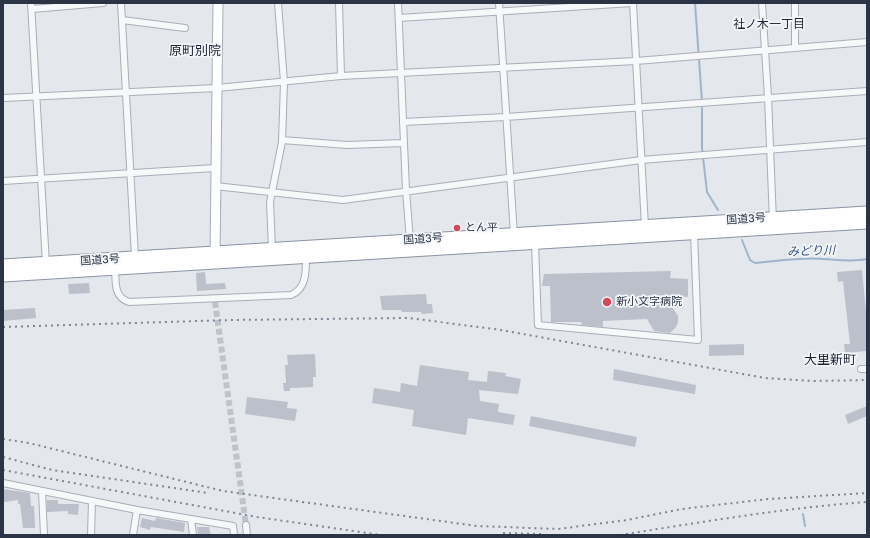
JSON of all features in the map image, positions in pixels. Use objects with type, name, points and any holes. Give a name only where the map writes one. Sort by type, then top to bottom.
[{"type":"highway","name":"国道3号","points":[[3,265],[46,268],[114,265],[773,223],[867,212]]},
{"type":"highway","name":"国道3号","points":[[773,223],[867,223]]},
{"type":"highway","name":"国道3号","points":[[515,239],[535,243],[645,231]]},
{"type":"highway","name":"国道3号","points":[[114,265],[135,257],[215,258],[272,248],[306,252]]},
{"type":"highway","name":"国道3号","points":[[3,276],[46,268]]},
{"type":"street","points":[[46,268],[38,95],[32,6],[103,3]]},
{"type":"street","points":[[121,3],[135,257]]},
{"type":"street","points":[[215,258],[218,3]]},
{"type":"street","points":[[272,248],[271,192],[282,140],[284,82],[278,3]]},
{"type":"street","points":[[339,3],[341,76]]},
{"type":"street","points":[[398,3],[400,74],[410,245]]},
{"type":"street","points":[[499,3],[515,239]]},
{"type":"street","points":[[399,18],[632,3],[645,231]]},
{"type":"street","points":[[762,3],[768,97],[773,223]]},
{"type":"street","points":[[795,3],[795,47]]},
{"type":"street","points":[[122,20],[185,28]]},
{"type":"street","points":[[3,98],[38,95],[218,88],[341,76],[636,61],[764,49],[867,42]]},
{"type":"street","points":[[403,122],[506,117],[867,90]]},
{"type":"street","points":[[282,140],[347,145],[404,143]]},
{"type":"street","points":[[215,186],[343,200],[406,190],[510,178],[641,160],[867,142]]},
{"type":"street","points":[[3,181],[215,168]]},
{"type":"street","points":[[535,243],[538,325],[698,340],[694,228]]},
{"type":"street","points":[[114,265],[116,291],[122,299],[129,302],[215,300],[292,295],[300,292],[304,283],[306,252]]},
{"type":"street","points":[[3,483],[137,510],[233,526],[234,535]]},
{"type":"street","points":[[42,491],[44,535]]},
{"type":"street","points":[[91,535],[92,501]]},
{"type":"street","points":[[133,535],[137,510]]},
{"type":"street","points":[[192,518],[193,535]]},
{"type":"street","points":[[246,525],[247,535]]},
{"type":"building","points":[[862,270],[867,322],[867,351],[845,353],[844,344],[850,344],[843,281],[838,282],[837,272]]},
{"type":"building","name":"新小文字病院","points":[[671,271],[670,278],[688,279],[688,297],[671,296],[672,307],[678,316],[678,322],[676,327],[670,333],[654,331],[647,319],[603,321],[603,327],[582,325],[581,322],[551,322],[550,286],[542,286],[544,274]]},
{"type":"building","points":[[205,272],[206,284],[225,283],[226,289],[197,291],[196,273]]},
{"type":"building","points":[[89,283],[90,293],[69,294],[68,284]]},
{"type":"building","points":[[426,294],[427,304],[432,304],[433,313],[422,314],[421,312],[402,312],[401,310],[382,310],[380,296]]},
{"type":"building","points":[[35,308],[36,318],[3,321],[3,310]]},
{"type":"building","points":[[744,344],[744,355],[709,356],[709,345]]},
{"type":"building","points":[[315,354],[316,377],[313,377],[313,387],[290,388],[290,391],[284,391],[283,383],[286,383],[285,365],[288,365],[287,355]]},
{"type":"building","points":[[420,365],[469,372],[468,380],[487,382],[488,371],[506,373],[505,376],[521,379],[518,394],[479,390],[480,401],[499,404],[498,412],[515,415],[513,425],[468,418],[466,435],[412,426],[414,410],[372,403],[374,388],[400,392],[401,383],[417,386]]},
{"type":"building","points":[[614,369],[696,385],[695,394],[613,380]]},
{"type":"building","points":[[247,397],[288,402],[287,408],[297,409],[295,421],[245,414]]},
{"type":"building","points":[[867,406],[867,416],[848,424],[845,415]]},
{"type":"building","points":[[531,416],[637,437],[635,447],[529,426]]},
{"type":"building","points":[[3,489],[30,493],[31,506],[34,506],[35,528],[23,528],[20,504],[18,504],[18,500],[4,502]]},
{"type":"building","points":[[47,500],[58,500],[58,504],[79,504],[78,515],[68,514],[68,511],[47,512]]},
{"type":"building","points":[[142,518],[155,521],[156,518],[185,523],[184,532],[151,527],[150,530],[140,527]]},
{"type":"building","points":[[197,527],[209,527],[211,535],[198,535]]},
{"type":"waterway","points":[[695,3],[702,102]]},
{"type":"waterway","points":[[702,108],[702,148],[707,192],[718,210]]},
{"type":"waterway","points":[[742,240],[750,260],[755,263]]},
{"type":"waterway","name":"みどり川","points":[[755,263],[807,258],[851,261],[867,259]]},
{"type":"waterway","points":[[803,514],[805,526]]},
{"type":"tunnel","points":[[215,302],[246,525]]},
{"type":"railway","points":[[3,327],[231,320],[409,318],[501,330],[765,378],[812,381],[867,380]]},
{"type":"railway","points":[[3,439],[29,443],[223,491],[477,526],[558,529],[627,520],[682,509],[768,499],[867,493]]},
{"type":"railway","points":[[3,457],[52,470],[208,493]]},
{"type":"railway","points":[[3,470],[257,517],[381,535]]},
{"type":"railway","points":[[620,535],[712,520],[867,502]]},
{"type":"railway","points":[[503,533],[543,534]]},
{"type":"place","name":"とん平","points":[[457,228]]},
{"type":"place","name":"新小文字病院","points":[[607,302]]},
{"type":"district","name":"社ノ木一丁目","points":[[769,24]]},
{"type":"district","name":"原町別院","points":[[195,51]]},
{"type":"district","name":"大里新町","points":[[830,360]]}]
